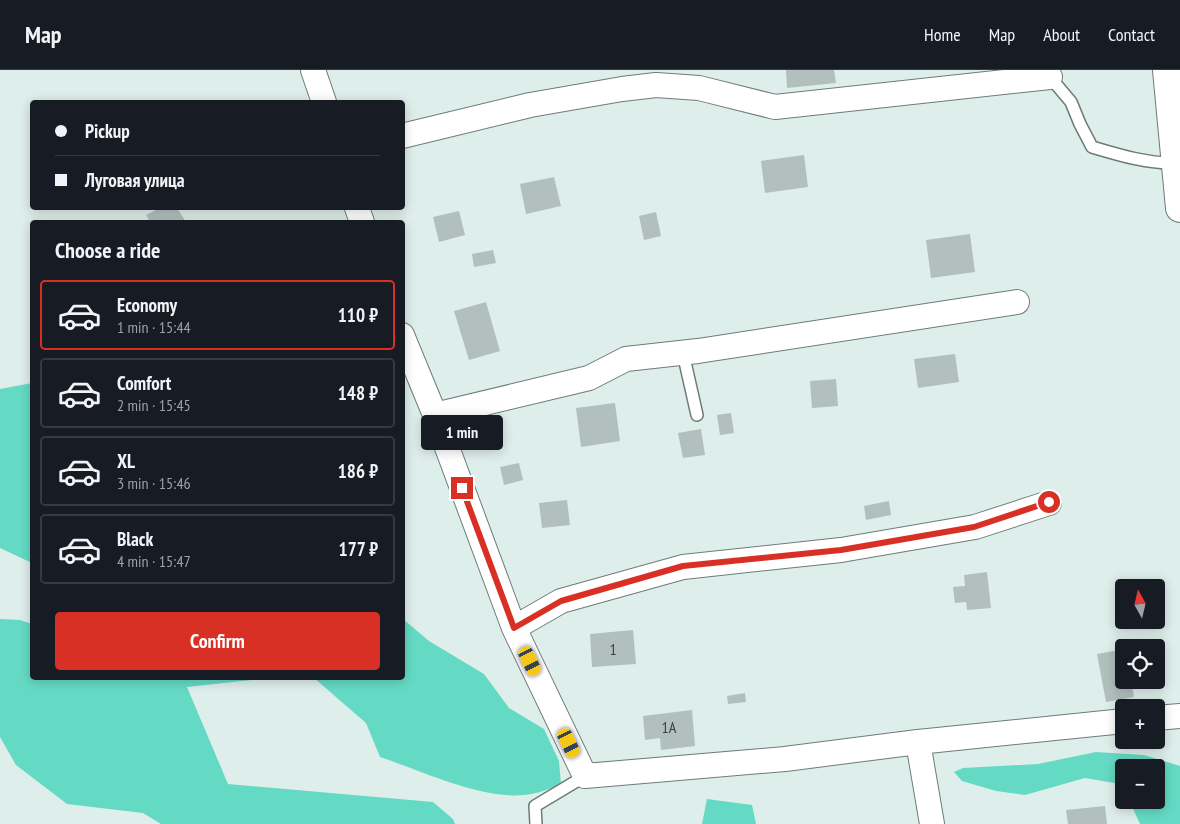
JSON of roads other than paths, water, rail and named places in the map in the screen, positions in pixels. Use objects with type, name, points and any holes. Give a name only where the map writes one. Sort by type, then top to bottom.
[{"type":"main road","points":[[1166,70],[1180,208]]},
{"type":"street","points":[[313,70],[323,100]]},
{"type":"street","points":[[405,135],[530,104],[656,85],[699,88],[775,107],[1050,77]]},
{"type":"street","points":[[435,415],[588,378],[626,359],[683,353],[1017,302]]},
{"type":"street","points":[[405,342],[435,415],[514,628],[585,776],[785,759],[918,742],[1115,722]]},
{"type":"street","points":[[514,628],[561,601],[683,566],[841,550],[974,527],[1049,502]]},
{"type":"street","points":[[1165,717],[1180,716]]},
{"type":"street","points":[[918,742],[932,824]]},
{"type":"lane","points":[[1050,77],[1072,102],[1092,148],[1132,158],[1166,164],[1176,163]]},
{"type":"lane","points":[[683,353],[697,415]]},
{"type":"lane","points":[[536,824],[535,806],[585,776]]}]
